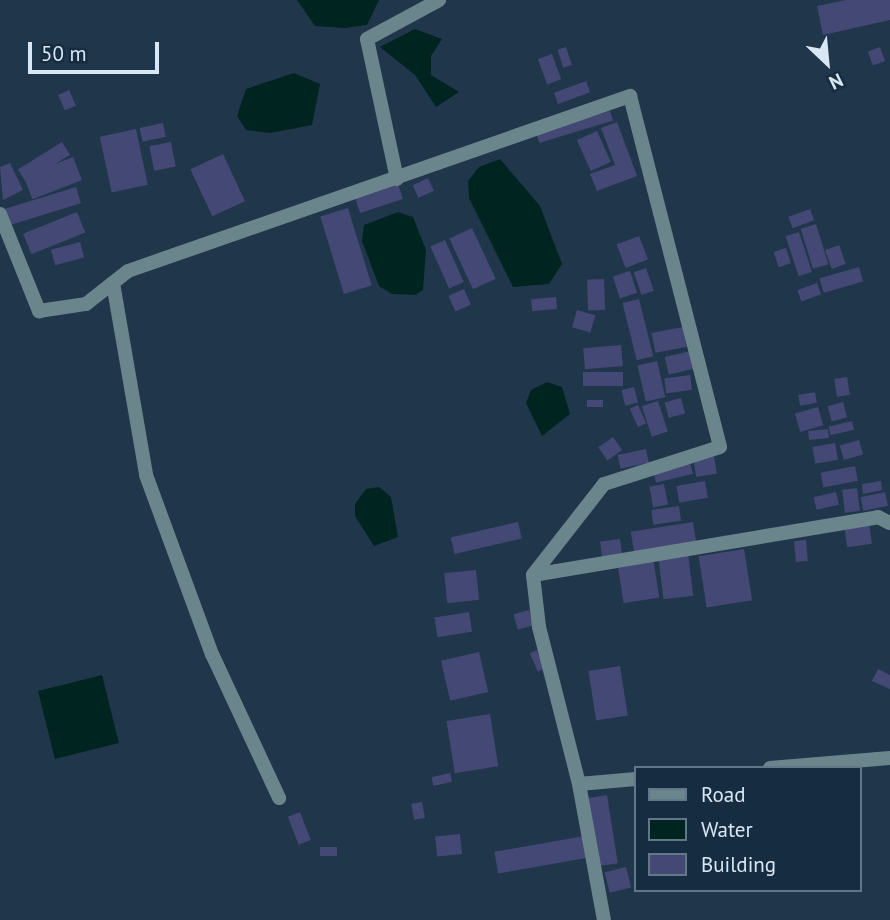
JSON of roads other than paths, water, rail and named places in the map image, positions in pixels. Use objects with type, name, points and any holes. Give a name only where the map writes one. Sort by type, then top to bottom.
[{"type":"street","points":[[397,180],[367,39],[439,0]]},
{"type":"street","points":[[0,214],[39,311],[86,304],[128,271],[397,180],[631,96],[720,447],[604,484],[533,575],[539,627],[579,784],[604,920]]},
{"type":"street","points":[[113,282],[146,475],[212,654],[279,798]]},
{"type":"street","points":[[533,575],[878,517],[890,523]]},
{"type":"street","points":[[795,766],[890,758]]},
{"type":"street","points":[[579,784],[634,779]]},
{"type":"water","points":[[297,0],[379,0],[367,25],[344,28],[315,26]]},
{"type":"water","points":[[415,29],[442,39],[431,56],[431,75],[459,92],[436,107],[415,75],[380,47]]},
{"type":"water","points":[[294,73],[320,84],[312,125],[270,133],[246,130],[237,116],[246,89]]},
{"type":"water","points":[[500,159],[540,206],[562,264],[549,284],[513,287],[469,198],[468,181],[479,167]]},
{"type":"water","points":[[398,212],[413,217],[426,250],[423,290],[415,295],[392,294],[379,286],[362,241],[364,225]]},
{"type":"water","points":[[547,382],[562,387],[570,414],[542,436],[526,403],[531,390]]},
{"type":"water","points":[[379,487],[391,497],[398,537],[374,546],[355,516],[355,504],[366,489]]},
{"type":"water","points":[[102,675],[119,743],[55,759],[38,691]]}]
